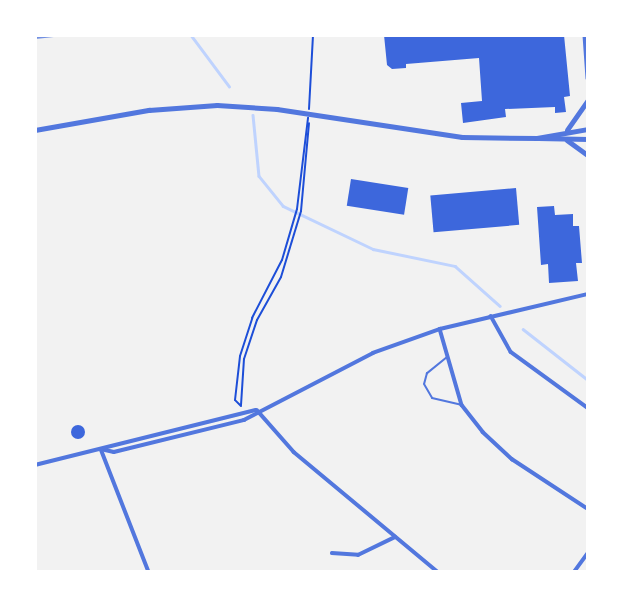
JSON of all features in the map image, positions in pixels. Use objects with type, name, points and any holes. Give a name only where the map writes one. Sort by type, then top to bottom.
[{"type":"street","points":[[585,35],[588,78]]},
{"type":"street","points":[[566,131],[588,100]]},
{"type":"street","points":[[35,130],[193,106],[247,105],[440,135],[588,139]]},
{"type":"street","points":[[537,138],[566,131],[588,130]]},
{"type":"street","points":[[566,140],[588,155]]},
{"type":"street","points":[[102,449],[114,452],[244,420],[257,410],[373,353],[439,329],[588,295]]},
{"type":"street","points":[[491,316],[512,352],[588,408]]},
{"type":"street","points":[[439,329],[462,405],[512,459],[588,509]]},
{"type":"street","points":[[35,465],[102,449],[113,443],[257,410]]},
{"type":"street","points":[[257,410],[294,452],[438,572]]},
{"type":"street","points":[[102,449],[149,572]]},
{"type":"street","points":[[332,553],[358,555],[395,537]]},
{"type":"street","points":[[574,572],[588,553]]},
{"type":"lane","points":[[448,356],[427,373],[424,384],[432,398],[462,405]]},
{"type":"path","points":[[309,106],[313,35]]},
{"type":"path","points":[[308,121],[301,211],[281,277],[257,320],[248,346],[241,406],[235,400],[240,356],[252,318],[282,260],[294,220],[308,121]]},
{"type":"building","points":[[384,35],[564,35],[570,96],[564,97],[566,112],[555,113],[555,107],[505,109],[506,117],[463,123],[461,103],[482,101],[479,58],[406,64],[406,68],[392,69],[387,65]]},
{"type":"building","points":[[351,179],[408,188],[404,215],[347,206]]},
{"type":"building","points":[[516,188],[519,225],[434,232],[430,195]]},
{"type":"building","points":[[554,206],[555,215],[573,214],[573,226],[579,226],[582,263],[576,263],[578,281],[549,283],[548,264],[541,265],[537,207]]},
{"type":"building","points":[[75,425],[81,425],[85,432],[81,439],[75,439],[71,435],[71,429]]},
{"type":"waterway","points":[[191,35],[229,86]]},
{"type":"waterway","points":[[253,115],[259,176],[283,206],[373,249],[455,266],[500,306]]},
{"type":"waterway","points":[[523,329],[588,380]]},
{"type":"railway","points":[[35,37],[53,35]]}]
